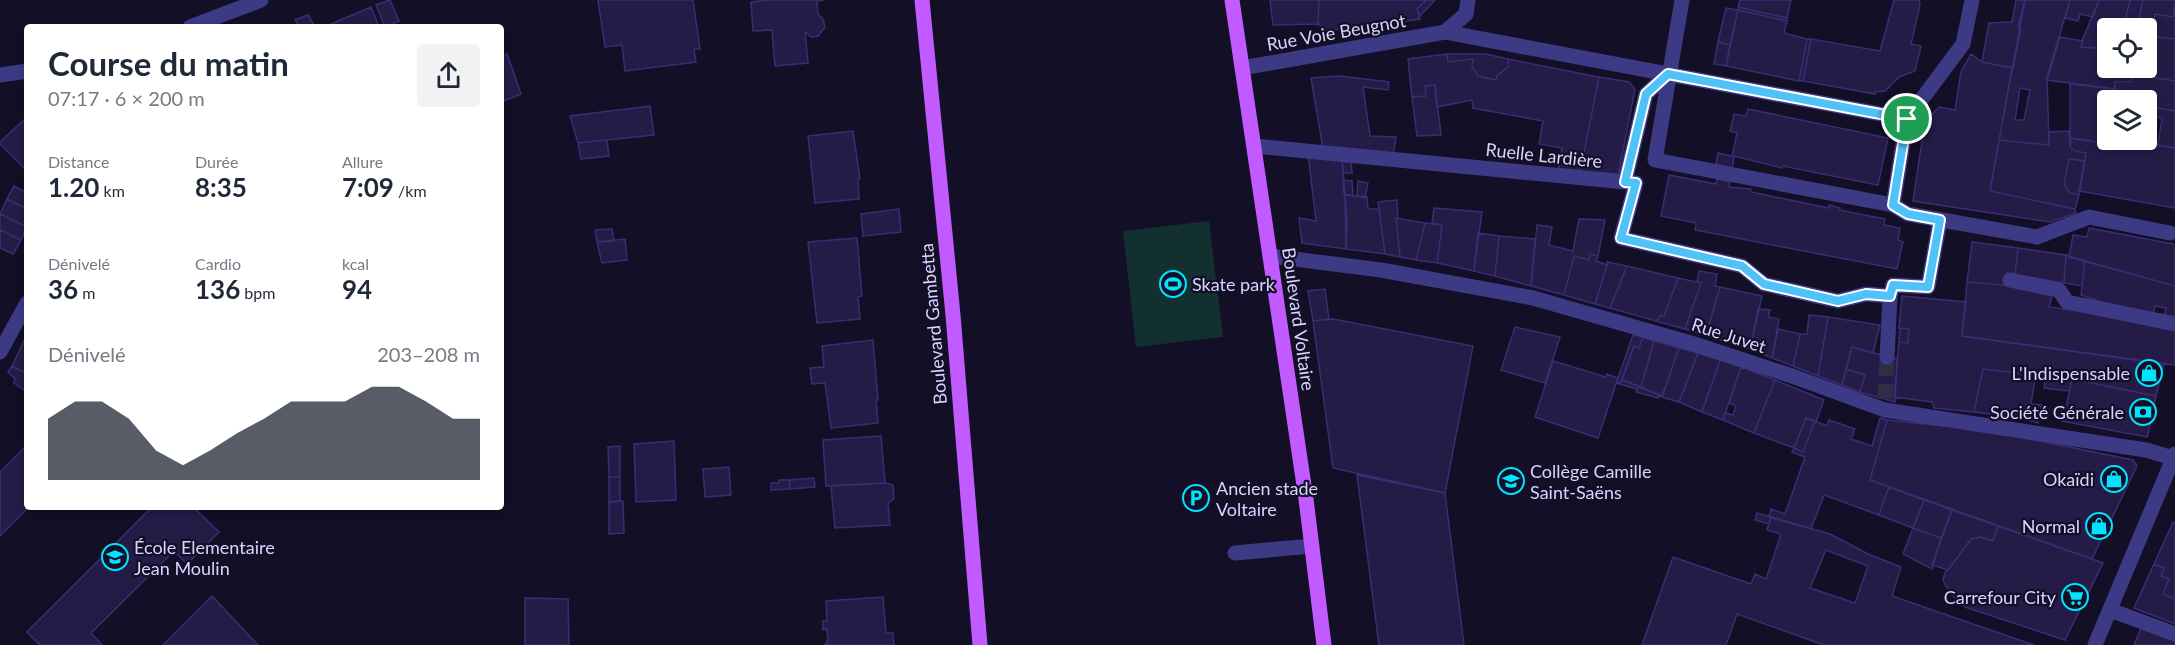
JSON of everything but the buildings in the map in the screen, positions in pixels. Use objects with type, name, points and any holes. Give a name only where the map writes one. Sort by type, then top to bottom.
[{"type":"main road","name":"Boulevard Gambetta","points":[[922,0],[980,645]]},
{"type":"main road","name":"Boulevard Voltaire","points":[[1232,0],[1312,546],[1324,645]]},
{"type":"street","points":[[198,24],[261,0]]},
{"type":"street","points":[[1682,0],[1654,160],[1893,205],[1908,214],[2037,237],[2089,217],[2170,233]]},
{"type":"street","points":[[1893,205],[1907,119],[1963,44],[1972,0]]},
{"type":"street","points":[[1467,7],[1446,32],[1907,119]]},
{"type":"street","name":"Rue Voie Beugnot","points":[[1242,68],[1446,32]]},
{"type":"street","points":[[0,75],[24,71]]},
{"type":"street","points":[[1625,182],[1646,94],[1668,74]]},
{"type":"street","name":"Ruelle Lardière","points":[[1254,146],[1636,183],[1621,238],[1742,266],[1764,284],[1838,301],[1866,294],[1890,296],[1893,285],[1928,287],[1940,220]]},
{"type":"street","name":"Rue Juvet","points":[[1270,256],[1381,270],[1533,298],[1694,344],[1885,405],[2174,456]]},
{"type":"street","points":[[2010,280],[2059,290],[2067,302],[2175,324]]},
{"type":"street","points":[[1887,357],[1890,296]]},
{"type":"street","points":[[0,352],[24,308]]},
{"type":"street","points":[[2095,645],[2174,456]]},
{"type":"street","points":[[1235,553],[1312,546]]},
{"type":"street","points":[[2110,610],[2175,634]]},
{"type":"green space","name":"Skate park","points":[[1209,221],[1223,337],[1136,347],[1123,231]]},
{"type":"tunnel","points":[[1885,399],[1887,357]]},
{"type":"place","name":"Skate park","points":[[1173,284]]},
{"type":"place","name":"L'Indispensable","points":[[2149,373]]},
{"type":"place","name":"Société Générale","points":[[2143,412]]},
{"type":"place","name":"Okaïdi","points":[[2114,479]]},
{"type":"place","name":"Collège Camille Saint-Saëns","points":[[1511,481]]},
{"type":"place","name":"Ancien stade Voltaire","points":[[1196,498]]},
{"type":"place","name":"Normal","points":[[2099,526]]},
{"type":"place","name":"École Elementaire Jean Moulin","points":[[115,557]]},
{"type":"place","name":"Carrefour City","points":[[2075,597]]},
{"type":"route","points":[[1668,74],[1907,119],[1893,205],[1908,214],[1940,220],[1928,287],[1893,285],[1890,296],[1866,294],[1838,301],[1764,284],[1742,266],[1621,238],[1636,183],[1625,182],[1646,94],[1668,74]]}]
